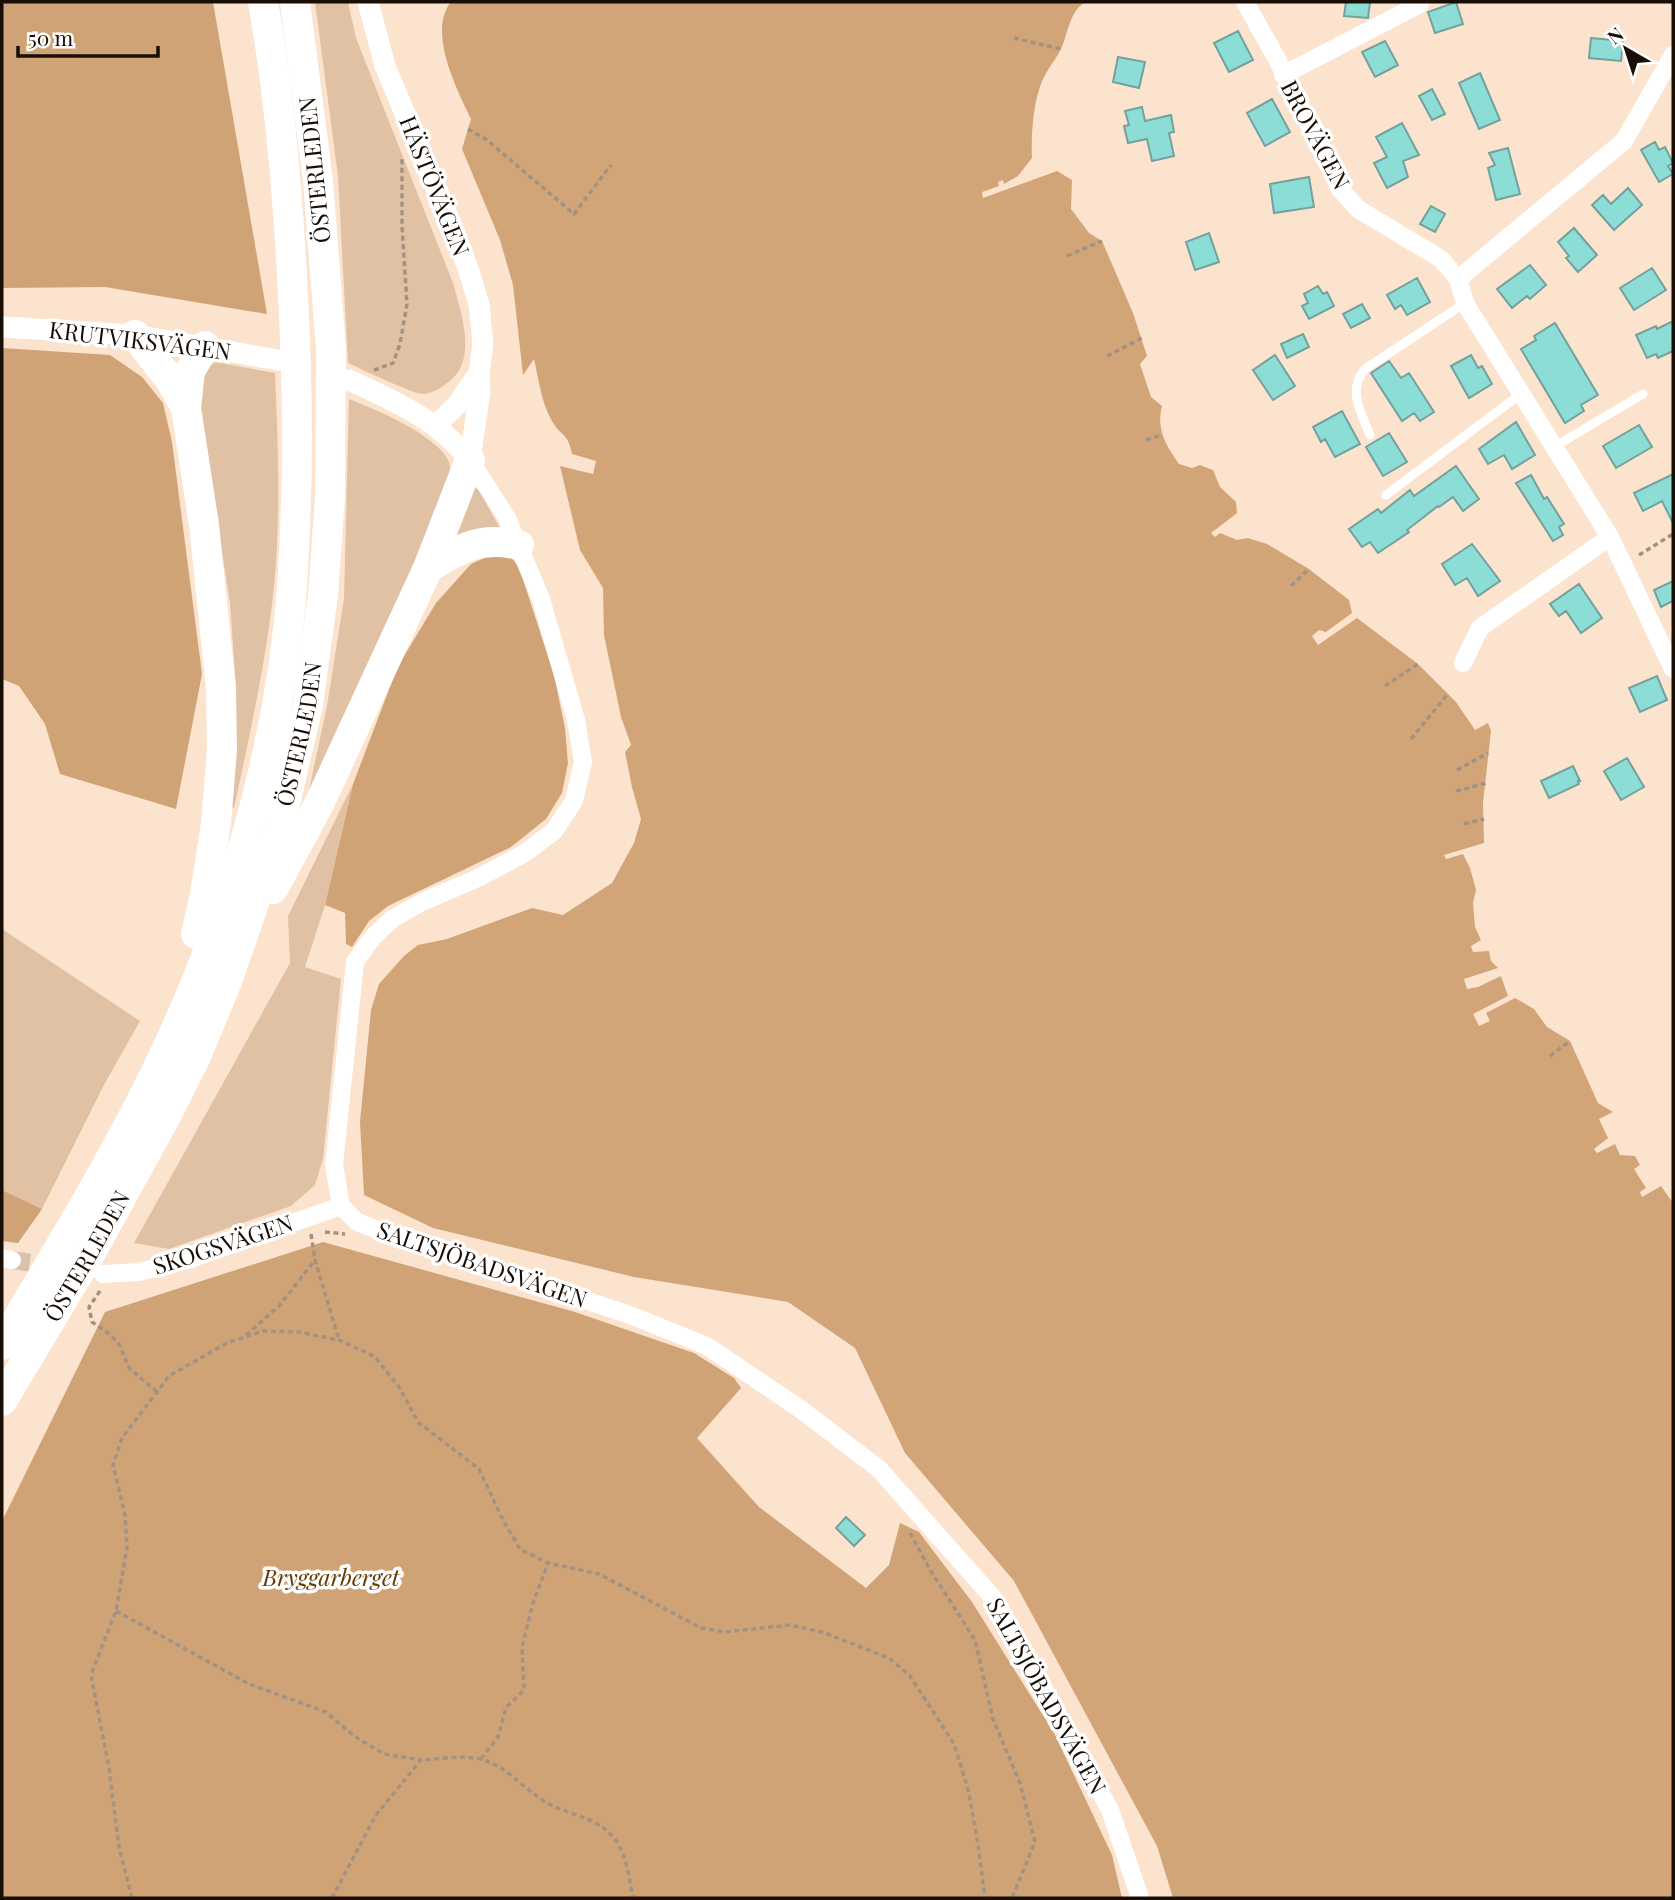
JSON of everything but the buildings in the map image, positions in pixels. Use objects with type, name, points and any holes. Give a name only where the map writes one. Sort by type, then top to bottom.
[{"type":"highway","name":"ÖSTERLEDEN","points":[[2,1345],[106,1167],[170,1043],[202,967],[250,828],[278,697],[292,590],[297,492],[297,388],[287,349],[286,181],[263,2]]},
{"type":"highway","name":"ÖSTERLEDEN","points":[[2,1401],[89,1256],[196,1056],[244,937],[278,834],[308,705],[323,596],[340,389],[331,349],[318,181],[295,2]]},
{"type":"highway","points":[[135,335],[171,381],[186,408]]},
{"type":"highway","points":[[170,1043],[205,894],[216,823],[222,750],[221,688],[204,525],[186,408],[190,370],[205,346]]},
{"type":"highway","points":[[244,937],[319,804],[429,568],[470,460]]},
{"type":"highway","points":[[429,568],[469,545],[500,541],[519,545]]},
{"type":"street","name":"HÄSTÖVÄGEN","points":[[368,2],[385,66],[468,268],[479,305],[483,344],[479,373],[480,391],[470,460]]},
{"type":"street","name":"BROVÄGEN","points":[[1245,2],[1340,189],[1358,209],[1441,259],[1458,279],[1465,303],[1610,537],[1673,669]]},
{"type":"street","points":[[1283,75],[1420,4]]},
{"type":"street","points":[[1458,279],[1623,141],[1673,55]]},
{"type":"street","name":"KRUTVIKSVÄGEN","points":[[2,327],[135,335],[205,346],[287,349]]},
{"type":"street","name":"HÄSTÖVÄGEN","points":[[436,425],[457,405],[479,373]]},
{"type":"street","points":[[340,389],[391,400],[436,425],[457,443],[508,518],[541,599],[576,720],[583,762],[574,801],[554,831],[524,853],[478,878],[422,902],[392,919],[372,938],[355,962],[334,1165],[341,1206]]},
{"type":"street","points":[[1462,663],[1480,628],[1610,537]]},
{"type":"street","name":"SKOGSVÄGEN","points":[[102,1282],[190,1259],[341,1206]]},
{"type":"street","name":"SALTSJÖBADSVÄGEN","points":[[341,1206],[357,1222],[404,1240],[630,1315],[707,1346],[803,1411],[879,1469],[907,1511],[995,1600],[1110,1811],[1140,1898]]},
{"type":"lane","points":[[1370,435],[1359,408],[1355,389],[1357,378],[1365,369],[1465,303]]},
{"type":"lane","points":[[1386,495],[1522,393]]},
{"type":"lane","points":[[1555,447],[1643,394]]},
{"type":"path","points":[[1014,38],[1061,49]]},
{"type":"path","points":[[468,129],[487,140],[574,214],[611,165]]},
{"type":"path","points":[[371,375],[374,369],[393,363],[400,344],[407,304],[402,226],[402,147]]},
{"type":"path","points":[[1066,256],[1102,241]]},
{"type":"path","points":[[1107,356],[1142,338]]},
{"type":"path","points":[[1146,440],[1161,435]]},
{"type":"path","points":[[1623,565],[1673,534]]},
{"type":"path","points":[[1291,586],[1309,569]]},
{"type":"path","points":[[1385,686],[1418,664]]},
{"type":"path","points":[[1411,738],[1447,695]]},
{"type":"path","points":[[1457,770],[1488,753]]},
{"type":"path","points":[[1456,791],[1487,783]]},
{"type":"path","points":[[1464,824],[1484,819]]},
{"type":"path","points":[[1550,1056],[1570,1041]]},
{"type":"path","points":[[307,1217],[315,1260],[339,1340]]},
{"type":"path","points":[[243,1338],[279,1306],[315,1260]]},
{"type":"path","points":[[102,1282],[89,1307],[92,1322],[111,1335],[120,1346],[129,1368],[157,1392]]},
{"type":"path","points":[[132,1898],[119,1847],[109,1768],[91,1675],[116,1611],[127,1547],[125,1515],[113,1465],[122,1438],[169,1376],[227,1343],[263,1331],[298,1332],[339,1340],[374,1356],[399,1387],[418,1422],[479,1469],[520,1549],[548,1563],[599,1574],[701,1628],[725,1632],[790,1625],[822,1632],[889,1658],[910,1676],[954,1744],[968,1789],[985,1898]]},
{"type":"path","points":[[907,1511],[919,1535]]},
{"type":"path","points":[[907,1511],[929,1569],[975,1640],[993,1719],[1020,1783],[1035,1842],[1012,1898]]},
{"type":"path","points":[[481,1759],[498,1737],[506,1708],[524,1690],[522,1647],[533,1603],[548,1563]]},
{"type":"path","points":[[116,1611],[249,1684],[326,1712],[354,1736],[384,1754],[421,1760],[481,1759],[504,1771],[551,1805],[592,1819],[613,1836],[624,1855],[633,1898]]},
{"type":"path","points":[[332,1898],[376,1815],[421,1760]]},
{"type":"shaded area","points":[[315,2],[348,2],[356,38],[453,283],[465,336],[463,362],[457,374],[439,389],[429,393],[409,390],[348,363],[338,176]]},
{"type":"shaded area","points":[[451,2],[1086,2],[1076,10],[1061,49],[1040,86],[1034,117],[1032,158],[1018,176],[1004,184],[1003,180],[998,182],[999,186],[982,192],[983,198],[1057,171],[1072,180],[1071,209],[1089,233],[1102,241],[1133,313],[1147,356],[1140,364],[1151,397],[1162,406],[1160,423],[1166,444],[1179,464],[1192,468],[1200,465],[1213,470],[1220,487],[1236,502],[1237,513],[1211,533],[1215,537],[1220,533],[1237,540],[1248,538],[1267,544],[1309,569],[1349,600],[1352,613],[1326,632],[1319,630],[1312,636],[1318,645],[1357,618],[1418,664],[1456,702],[1475,730],[1488,723],[1491,731],[1483,803],[1484,843],[1444,855],[1446,859],[1463,854],[1470,868],[1476,890],[1473,903],[1475,927],[1481,940],[1471,946],[1473,952],[1489,951],[1491,961],[1498,968],[1464,979],[1467,989],[1501,976],[1508,996],[1473,1014],[1479,1026],[1490,1021],[1486,1013],[1515,998],[1534,1009],[1547,1027],[1570,1041],[1598,1103],[1613,1112],[1599,1119],[1608,1138],[1594,1149],[1597,1153],[1615,1144],[1620,1155],[1635,1156],[1640,1165],[1634,1169],[1646,1188],[1640,1192],[1642,1197],[1661,1186],[1673,1203],[1673,1898],[1173,1898],[1157,1846],[1014,1581],[905,1453],[855,1348],[788,1302],[634,1277],[433,1228],[364,1195],[360,1122],[371,1010],[379,984],[404,956],[418,945],[447,939],[532,908],[563,915],[612,883],[634,843],[641,819],[625,752],[631,745],[621,717],[604,635],[603,588],[580,550],[560,466],[593,474],[596,461],[572,454],[566,438],[548,414],[534,359],[523,375],[513,285],[500,240],[462,149],[471,119],[452,77],[443,44],[444,14]]},
{"type":"shaded area","points":[[215,362],[275,373],[278,507],[274,587],[262,670],[234,808],[229,805],[236,688],[230,603],[198,399],[206,368]]},
{"type":"shaded area","points":[[349,399],[402,423],[429,440],[447,458],[451,474],[409,577],[308,795],[327,706],[344,599]]},
{"type":"shaded area","points":[[474,487],[479,490],[502,532],[449,544]]},
{"type":"shaded area","points":[[353,784],[325,905],[305,967],[341,979],[323,1159],[315,1185],[291,1206],[169,1249],[134,1243],[290,963],[288,916]]},
{"type":"shaded area","points":[[2,929],[140,1021],[104,1085],[42,1209],[2,1190]]},
{"type":"green space","points":[[2,2],[213,2],[267,314],[105,287],[2,288]]},
{"type":"green space","points":[[2,348],[110,355],[142,377],[163,403],[172,442],[202,674],[176,809],[60,774],[45,724],[19,686],[2,679]]},
{"type":"green space","points":[[495,553],[509,555],[519,567],[554,675],[565,728],[568,763],[562,793],[546,819],[511,847],[388,906],[369,921],[352,947],[346,944],[345,913],[325,905],[353,784],[398,666],[436,603],[471,564]]},
{"type":"green space","points":[[2,1190],[42,1209],[18,1243],[2,1241]]},
{"type":"green space","name":"Bryggarberget","points":[[323,1242],[575,1312],[694,1353],[734,1378],[741,1388],[697,1438],[759,1507],[866,1588],[889,1565],[900,1523],[919,1532],[972,1602],[1054,1733],[1112,1855],[1122,1898],[2,1898],[2,1521],[105,1312]]},
{"type":"tunnel","points":[[12,1260],[54,1266]]}]
